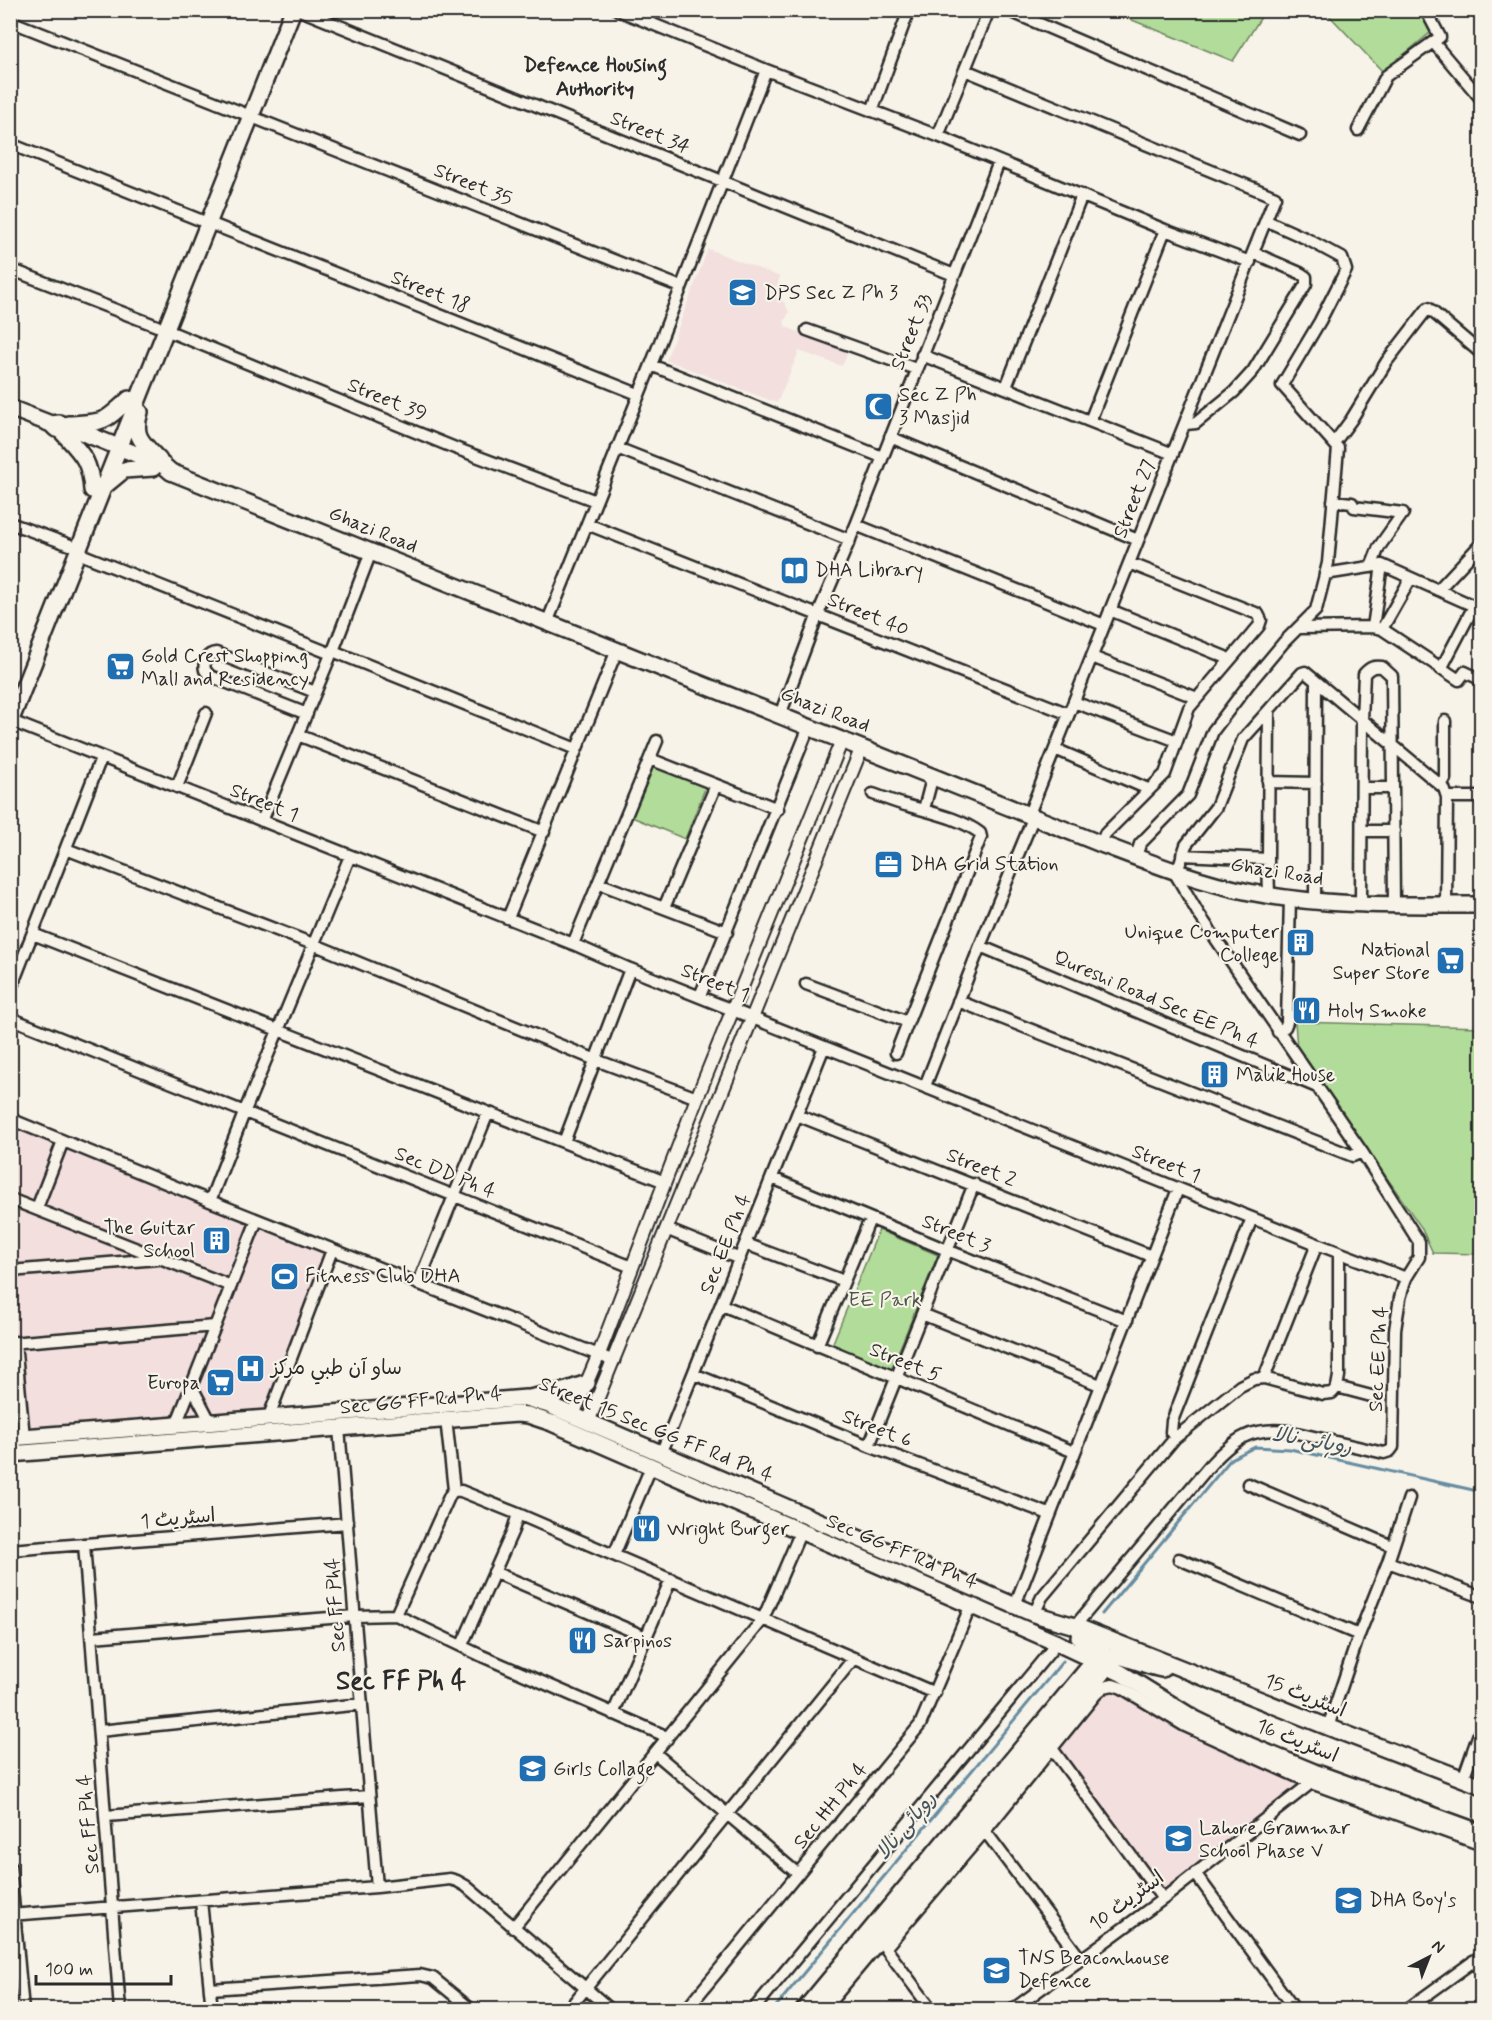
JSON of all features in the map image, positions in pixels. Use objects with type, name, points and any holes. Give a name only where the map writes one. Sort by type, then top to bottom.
[{"type":"main road","points":[[247,115],[283,10]]},
{"type":"main road","points":[[10,697],[74,549],[247,115],[293,10]]},
{"type":"main road","points":[[58,427],[99,423],[134,398]]},
{"type":"main road","points":[[134,398],[142,406],[136,424],[138,435],[162,468]]},
{"type":"main road","name":"Ghazi Road","points":[[10,408],[1136,857],[1216,884],[1290,898],[1361,903],[1482,905]]},
{"type":"main road","points":[[58,427],[82,454],[98,489]]},
{"type":"main road","points":[[98,489],[124,470],[162,468]]},
{"type":"main road","points":[[11,722],[74,549]]},
{"type":"main road","points":[[526,1398],[567,1390],[587,1383]]},
{"type":"main road","name":"Street 15 Sec GG FF Rd Ph 4","points":[[17,1438],[176,1425],[216,1428],[268,1419],[526,1398],[573,1415],[1034,1614],[1075,1626],[1114,1642]]},
{"type":"main road","name":"Sec GG FF Rd Ph 4","points":[[10,1454],[216,1428],[339,1428],[528,1415],[552,1423],[1102,1661]]},
{"type":"main road","points":[[1050,1620],[1098,1646],[1102,1661]]},
{"type":"main road","name":"اسٹریٹ 15","points":[[1114,1642],[1482,1786]]},
{"type":"main road","points":[[804,2010],[1102,1661],[1119,1656],[1156,1668],[1190,1672]]},
{"type":"main road","points":[[820,2010],[882,1943],[963,1848],[1102,1661]]},
{"type":"main road","name":"اسٹریٹ 16","points":[[1102,1661],[1195,1719],[1312,1778],[1482,1833]]},
{"type":"street","name":"Street 34","points":[[300,10],[954,275]]},
{"type":"street","points":[[872,111],[909,10]]},
{"type":"street","points":[[938,136],[989,10]]},
{"type":"street","points":[[1007,10],[1300,135]]},
{"type":"street","points":[[1358,130],[1386,76],[1440,36],[1429,16],[1430,10]]},
{"type":"street","points":[[621,11],[938,136],[1165,230],[1252,257],[1306,277],[1306,284],[1253,371],[1234,392],[1196,423],[1186,424]]},
{"type":"street","name":"Street 35","points":[[10,21],[681,287]]},
{"type":"street","points":[[1433,42],[1482,100]]},
{"type":"street","points":[[547,623],[766,70]]},
{"type":"street","name":"Street 27","points":[[925,1086],[1032,815],[1055,749],[1275,197],[965,70]]},
{"type":"street","name":"Street 18","points":[[10,144],[638,394]]},
{"type":"street","name":"Street 33","points":[[780,715],[999,162]]},
{"type":"street","points":[[1006,387],[1082,195]]},
{"type":"street","points":[[1136,857],[1140,844],[1188,795],[1213,731],[1248,685],[1316,610],[1328,563],[1338,448],[1282,385],[1320,321],[1346,270],[1342,258],[1305,237],[1267,221]]},
{"type":"street","points":[[1090,421],[1165,230]]},
{"type":"street","name":"Street 39","points":[[10,269],[162,328],[455,448],[596,501]]},
{"type":"street","points":[[1334,443],[1387,361],[1428,308],[1482,354]]},
{"type":"street","points":[[807,330],[916,369]]},
{"type":"street","points":[[922,355],[1173,454]]},
{"type":"street","points":[[651,365],[882,457]]},
{"type":"street","points":[[890,437],[1138,540]]},
{"type":"street","points":[[617,448],[850,540]]},
{"type":"street","points":[[1333,501],[1352,503],[1354,507],[1403,513],[1379,547],[1378,628]]},
{"type":"street","points":[[10,523],[576,749]]},
{"type":"street","name":"Street 40","points":[[587,524],[1069,714]]},
{"type":"street","points":[[856,525],[1104,625]]},
{"type":"street","points":[[1438,590],[1482,543]]},
{"type":"street","points":[[262,821],[371,552]]},
{"type":"street","points":[[1101,844],[1105,834],[1165,774],[1189,708],[1259,626],[1261,620],[1258,614],[1129,563]]},
{"type":"street","points":[[1325,574],[1377,566],[1411,578],[1474,606],[1441,669]]},
{"type":"street","points":[[1378,628],[1411,578]]},
{"type":"street","points":[[1110,610],[1225,657],[1228,661]]},
{"type":"street","points":[[1471,613],[1482,619]]},
{"type":"street","points":[[1298,628],[1378,628],[1460,680],[1465,672],[1482,680]]},
{"type":"street","points":[[508,918],[617,650]]},
{"type":"street","points":[[307,714],[210,676],[204,668],[205,660],[216,652],[315,692]]},
{"type":"street","points":[[1092,657],[1197,698]]},
{"type":"street","points":[[1361,903],[1364,674],[1368,668],[1382,667],[1392,676],[1394,904]]},
{"type":"street","points":[[1177,870],[1190,839],[1216,807],[1244,739],[1305,672],[1441,785],[1447,797],[1446,905]]},
{"type":"street","points":[[1315,901],[1316,682]]},
{"type":"street","points":[[1074,702],[1177,741]]},
{"type":"street","points":[[1269,710],[1269,895]]},
{"type":"street","points":[[177,788],[206,713]]},
{"type":"street","points":[[1441,785],[1445,779],[1446,721]]},
{"type":"street","name":"Street 1","points":[[11,722],[573,944],[630,969],[1338,1253],[1406,1278]]},
{"type":"street","points":[[700,996],[778,809],[809,727]]},
{"type":"street","points":[[298,735],[544,832]]},
{"type":"street","points":[[573,1415],[842,740]]},
{"type":"street","points":[[573,944],[657,741]]},
{"type":"street","points":[[588,1422],[862,747]]},
{"type":"street","points":[[1055,749],[1148,789]]},
{"type":"street","points":[[10,991],[101,758]]},
{"type":"street","points":[[650,759],[778,809]]},
{"type":"street","points":[[924,809],[933,775]]},
{"type":"street","points":[[1268,783],[1316,783]]},
{"type":"street","points":[[664,908],[716,785]]},
{"type":"street","points":[[1362,788],[1393,788]]},
{"type":"street","points":[[873,794],[924,809],[976,830],[980,832],[981,837],[896,1053]]},
{"type":"street","points":[[1447,797],[1482,797]]},
{"type":"street","points":[[1362,831],[1394,831]]},
{"type":"street","points":[[66,849],[313,944],[596,1060],[698,1098]]},
{"type":"street","points":[[1182,855],[1268,859]]},
{"type":"street","points":[[210,1202],[244,1113],[350,856]]},
{"type":"street","name":"Sec EE Ph 4","points":[[1075,1626],[1211,1464],[1225,1449],[1246,1435],[1274,1429],[1384,1453],[1390,1451],[1394,1442],[1395,1330],[1406,1278],[1419,1257],[1419,1242],[1362,1152],[1198,913],[1178,881],[1177,870]]},
{"type":"street","points":[[598,884],[727,932]]},
{"type":"street","points":[[1278,1032],[1285,1027],[1287,1022],[1290,898]]},
{"type":"street","points":[[33,934],[665,1182]]},
{"type":"street","name":"Qureshi Road Sec EE Ph 4","points":[[980,946],[1318,1088]]},
{"type":"street","points":[[564,1142],[630,969]]},
{"type":"street","points":[[806,984],[908,1022]]},
{"type":"street","points":[[958,1001],[1353,1156],[1362,1152]]},
{"type":"street","name":"Sec DD Ph 4","points":[[10,1018],[632,1267]]},
{"type":"street","name":"Sec EE Ph 4","points":[[662,1454],[824,1047]]},
{"type":"street","points":[[418,1284],[488,1113]]},
{"type":"street","name":"Street 2","points":[[797,1115],[1151,1256]]},
{"type":"street","points":[[10,1119],[210,1202],[614,1360]]},
{"type":"street","points":[[37,1208],[63,1141]]},
{"type":"street","name":"Street 3","points":[[772,1178],[1127,1321]]},
{"type":"street","points":[[870,1446],[974,1184]]},
{"type":"street","points":[[1014,1605],[1178,1189]]},
{"type":"street","points":[[10,1199],[231,1286]]},
{"type":"street","points":[[1175,1438],[1171,1432],[1172,1421],[1252,1218]]},
{"type":"street","points":[[817,1346],[870,1219]]},
{"type":"street","points":[[176,1425],[257,1220]]},
{"type":"street","points":[[666,1229],[740,1258]]},
{"type":"street","points":[[746,1244],[844,1281]]},
{"type":"street","points":[[1264,1378],[1317,1244]]},
{"type":"street","points":[[268,1419],[332,1250]]},
{"type":"street","points":[[1034,1614],[1042,1597],[1175,1438],[1240,1386],[1254,1378],[1264,1378],[1323,1394],[1332,1393],[1337,1387],[1339,1376],[1338,1253]]},
{"type":"street","points":[[10,1271],[158,1258]]},
{"type":"street","name":"Street 5","points":[[722,1305],[1074,1452]]},
{"type":"street","points":[[922,1314],[1100,1385]]},
{"type":"street","points":[[17,1438],[13,1343],[215,1326]]},
{"type":"street","name":"Street 6","points":[[694,1374],[870,1446],[1049,1514]]},
{"type":"street","points":[[191,1385],[216,1428]]},
{"type":"street","points":[[1337,1387],[1375,1397]]},
{"type":"street","points":[[396,1615],[454,1490],[446,1419]]},
{"type":"street","name":"Sec FF Ph4","points":[[339,1428],[377,1887]]},
{"type":"street","points":[[614,1555],[651,1467]]},
{"type":"street","points":[[1248,1484],[1392,1546]]},
{"type":"street","points":[[454,1490],[518,1514],[935,1693]]},
{"type":"street","points":[[1328,1727],[1409,1498]]},
{"type":"street","points":[[462,1645],[518,1514]]},
{"type":"street","name":"اسٹریٹ 1","points":[[10,1550],[348,1523]]},
{"type":"street","points":[[513,1928],[763,1619],[801,1532]]},
{"type":"street","name":"Sec FF Ph 4","points":[[84,1544],[120,2010]]},
{"type":"street","points":[[1179,1559],[1359,1635]]},
{"type":"street","points":[[1388,1562],[1482,1597]]},
{"type":"street","points":[[494,1572],[646,1637]]},
{"type":"street","points":[[613,1714],[671,1579]]},
{"type":"street","name":"Sec HH Ph 4","points":[[686,2010],[920,1725],[971,1605]]},
{"type":"street","points":[[92,1637],[354,1616],[396,1615],[661,1734],[667,1739]]},
{"type":"street","points":[[753,2010],[1057,1643]]},
{"type":"street","points":[[568,2010],[854,1658]]},
{"type":"street","points":[[963,1848],[985,1831],[1096,1694],[1104,1687],[1113,1685],[1130,1692],[1185,1726],[1482,1845]]},
{"type":"street","points":[[99,1731],[362,1704]]},
{"type":"street","points":[[1463,1779],[1482,1725]]},
{"type":"street","points":[[1051,1748],[1163,1899]]},
{"type":"street","points":[[655,1753],[798,1874]]},
{"type":"street","name":"اسٹریٹ 10","points":[[1011,2010],[1163,1899],[1312,1778]]},
{"type":"street","points":[[106,1816],[369,1796]]},
{"type":"street","points":[[985,1831],[1080,1958]]},
{"type":"street","points":[[10,1866],[12,1915],[23,2010]]},
{"type":"street","points":[[1196,1873],[1295,2010]]},
{"type":"street","points":[[12,1915],[377,1887],[450,1879],[457,1881],[611,2010]]},
{"type":"street","points":[[201,1900],[212,2010]]},
{"type":"street","points":[[882,1943],[932,2010]]},
{"type":"street","points":[[1406,2010],[1477,1958],[1482,1972]]},
{"type":"street","points":[[210,1989],[420,1974],[433,1978],[472,2010]]},
{"type":"shaded area","points":[[708,249],[780,277],[773,296],[784,302],[789,312],[784,322],[786,327],[848,352],[842,366],[799,351],[777,403],[666,360]]},
{"type":"shaded area","points":[[10,1124],[327,1252],[267,1408],[11,1429]]},
{"type":"shaded area","name":"Lahore Grammar School Phase V","points":[[1107,1690],[1305,1784],[1162,1893],[1054,1747]]},
{"type":"green space","points":[[1265,10],[1233,61],[1110,11]]},
{"type":"green space","points":[[1325,11],[1419,11],[1431,32],[1383,72]]},
{"type":"green space","points":[[654,764],[706,786],[685,839],[632,817]]},
{"type":"green space","points":[[1295,1022],[1481,1027],[1481,1254],[1433,1253],[1421,1227],[1297,1048]]},
{"type":"green space","name":"EE Park","points":[[879,1230],[938,1255],[891,1370],[832,1345]]},
{"type":"waterway","name":"روہائی نالا","points":[[1102,1614],[1231,1459],[1255,1447],[1290,1449],[1482,1492]]},
{"type":"waterway","name":"روہائی نالا","points":[[773,2010],[1063,1661]]},
{"type":"place","name":"DPS Sec Z Ph 3","points":[[743,293]]},
{"type":"place","name":"Sec Z Ph 3 Masjid","points":[[878,407]]},
{"type":"place","name":"DHA Library","points":[[794,570]]},
{"type":"place","name":"Gold Crest Shopping Mall and Residency","points":[[120,667]]},
{"type":"place","name":"DHA Grid Station","points":[[889,864]]},
{"type":"place","name":"Unique Computer College","points":[[1300,943]]},
{"type":"place","name":"National Super Store","points":[[1451,961]]},
{"type":"place","name":"Holy Smoke","points":[[1307,1011]]},
{"type":"place","name":"Malik House","points":[[1215,1075]]},
{"type":"place","name":"The Guitar School","points":[[216,1240]]},
{"type":"place","name":"Fitness Club DHA","points":[[284,1276]]},
{"type":"place","name":"ساو آن طبي مرکز","points":[[250,1368]]},
{"type":"place","name":"Europa","points":[[221,1383]]},
{"type":"place","name":"Wright Burger","points":[[646,1529]]},
{"type":"place","name":"Sarpinos","points":[[582,1641]]},
{"type":"place","name":"Girls Collage","points":[[532,1769]]},
{"type":"place","name":"Lahore Grammar School Phase V","points":[[1178,1839]]},
{"type":"place","name":"DHA Boy's","points":[[1348,1900]]},
{"type":"place","name":"TNS Beaconhouse Defence","points":[[997,1970]]},
{"type":"district","name":"Defence Housing Authority","points":[[595,77]]},
{"type":"district","name":"Sec FF Ph 4","points":[[401,1682]]}]
